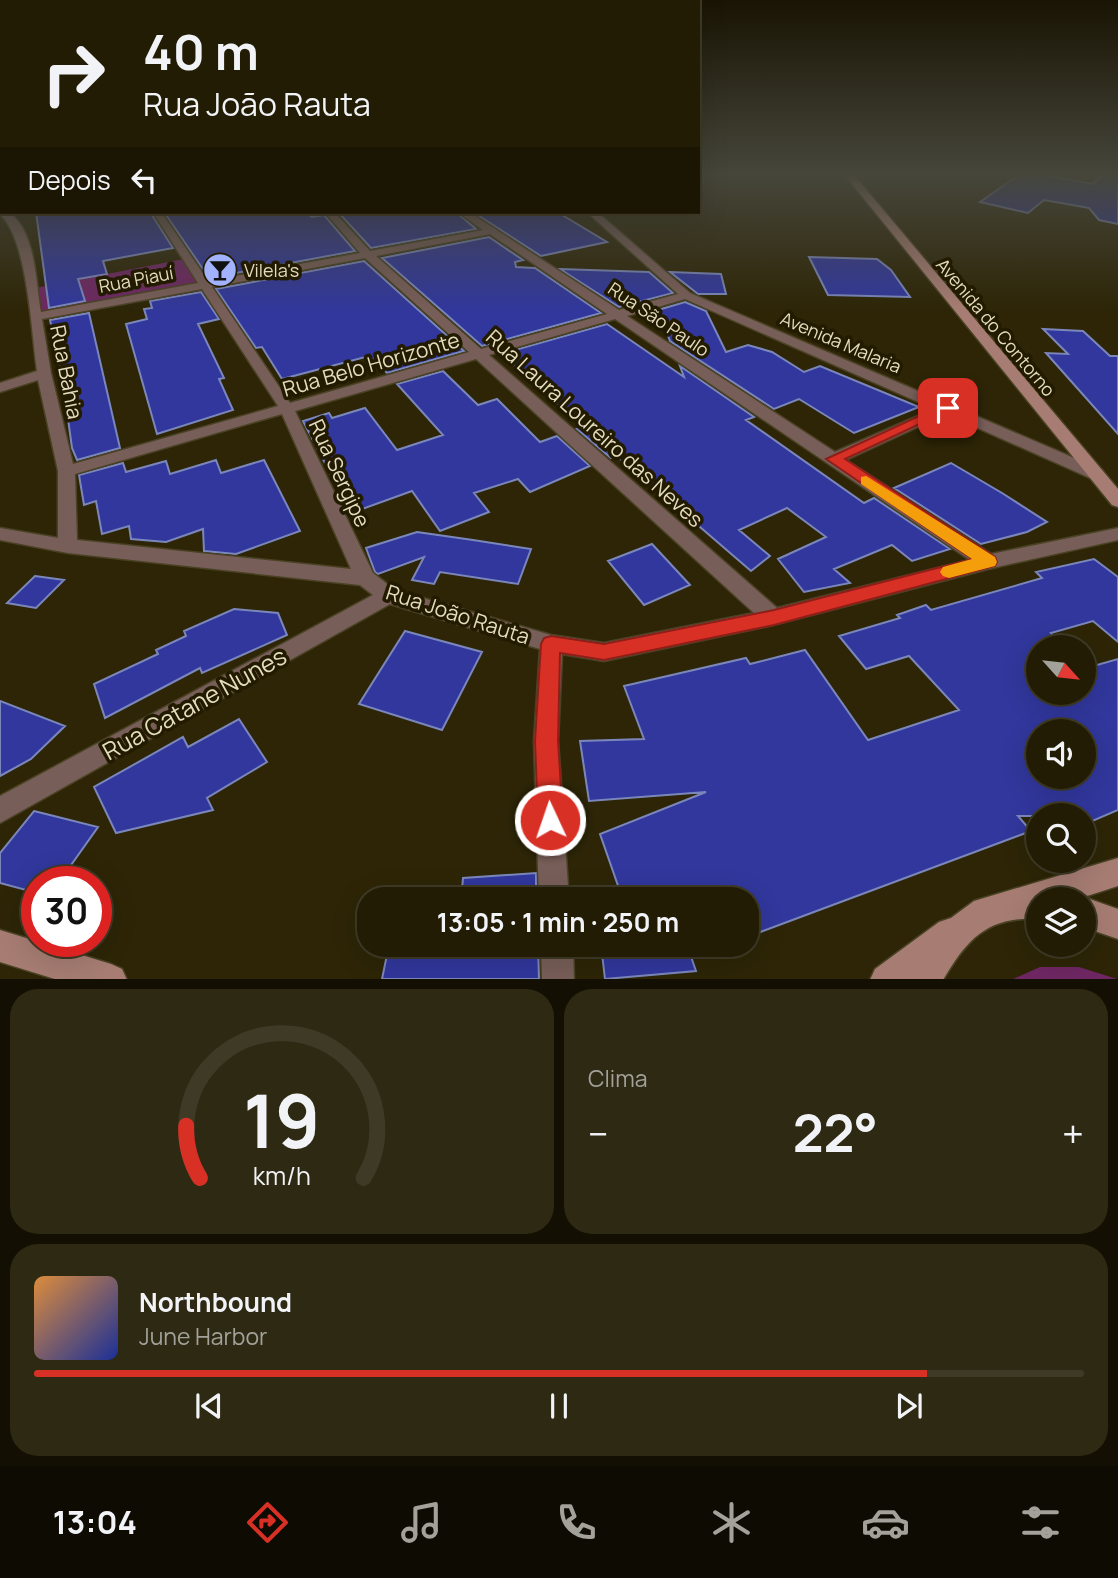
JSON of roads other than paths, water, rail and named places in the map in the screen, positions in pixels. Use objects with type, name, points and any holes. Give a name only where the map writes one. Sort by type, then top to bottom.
[{"type":"main road","name":"Avenida do Contorno","points":[[886,220],[1118,501]]},
{"type":"main road","points":[[886,979],[976,915],[1024,904],[1118,872]]},
{"type":"main road","points":[[926,979],[942,954],[976,915]]},
{"type":"main road","points":[[1096,916],[1118,924]]},
{"type":"main road","points":[[0,946],[111,979]]},
{"type":"street","name":"Rua Bahia","points":[[11,220],[26,249],[44,373],[66,471],[68,546]]},
{"type":"street","name":"Rua Sergipe","points":[[162,220],[287,409],[365,578]]},
{"type":"street","name":"Rua Laura Loureiro das Neves","points":[[336,220],[366,253],[774,617]]},
{"type":"street","name":"Avenida Malaria","points":[[601,220],[686,295],[1096,474]]},
{"type":"street","name":"Rua Piauí","points":[[36,317],[366,253],[485,222]]},
{"type":"street","name":"Rua São Paulo","points":[[485,222],[616,314],[988,562]]},
{"type":"street","name":"Rua Belo Horizonte","points":[[66,471],[686,295]]},
{"type":"street","points":[[0,388],[44,373]]},
{"type":"street","points":[[834,459],[948,408]]},
{"type":"street","name":"Rua João Rauta","points":[[0,534],[68,546],[365,578],[388,596],[551,644],[604,652],[774,617],[988,562],[1118,534]]},
{"type":"street","name":"Rua Catane Nunes","points":[[0,810],[388,596]]},
{"type":"street","points":[[551,644],[546,741],[553,887]]},
{"type":"street","points":[[557,957],[558,979]]},
{"type":"place","name":"Vilela's","points":[[220,270]]}]
